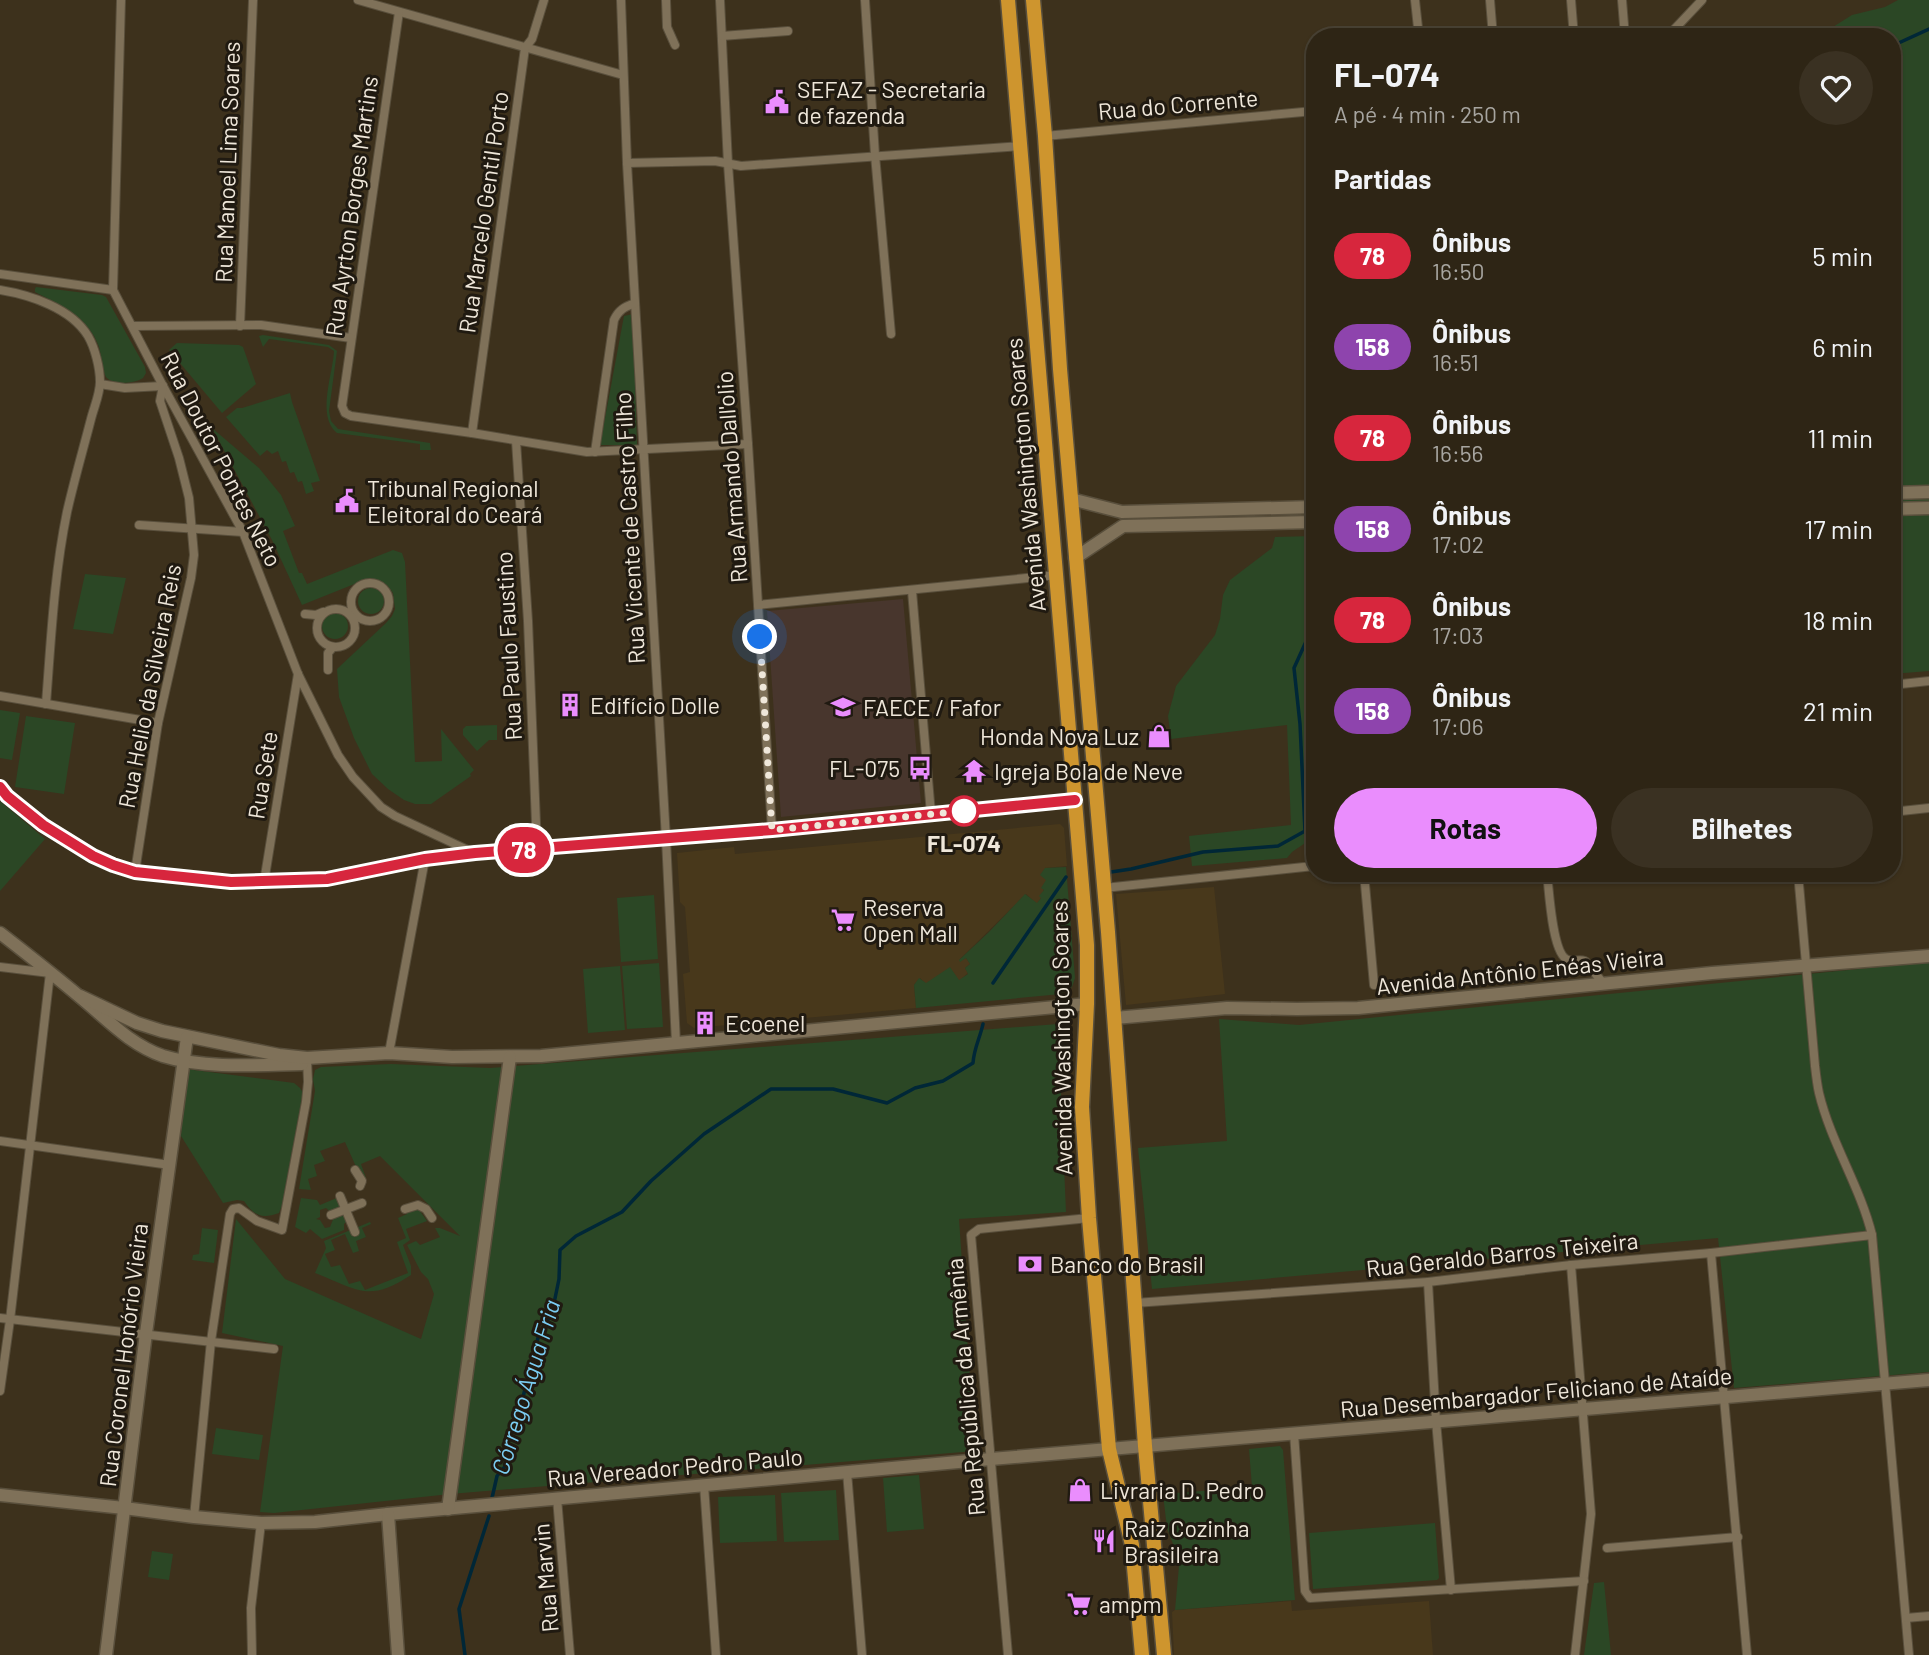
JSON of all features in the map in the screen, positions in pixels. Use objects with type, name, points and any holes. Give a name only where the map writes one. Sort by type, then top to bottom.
[{"type":"highway","name":"Avenida Washington Soares","points":[[1008,0],[1087,945],[1082,1107],[1088,1218],[1109,1449],[1132,1545],[1142,1655]]},
{"type":"highway","name":"Avenida Washington Soares","points":[[1033,0],[1045,136],[1054,292],[1115,1018],[1145,1446],[1164,1655]]},
{"type":"street","points":[[0,274],[113,290],[121,0]]},
{"type":"street","name":"Rua Manoel Lima Soares","points":[[240,326],[253,0]]},
{"type":"street","points":[[358,0],[623,75]]},
{"type":"street","name":"Rua Marcelo Gentil Porto","points":[[472,433],[525,48],[532,39],[544,0]]},
{"type":"street","name":"Rua Vicente de Castro Filho","points":[[621,0],[626,163],[676,1043]]},
{"type":"street","points":[[666,0],[667,27],[675,44]]},
{"type":"street","name":"Rua Armando Dall'olio","points":[[720,0],[772,830]]},
{"type":"street","points":[[865,0],[891,334]]},
{"type":"street","points":[[1415,0],[1418,28]]},
{"type":"street","points":[[1490,0],[1492,28]]},
{"type":"street","points":[[1571,0],[1573,28]]},
{"type":"street","points":[[1622,0],[1624,28]]},
{"type":"street","points":[[1676,28],[1702,0]]},
{"type":"street","name":"Rua Ayrton Borges Martins","points":[[399,12],[342,406],[345,413],[351,416],[472,433]]},
{"type":"street","points":[[722,36],[788,30]]},
{"type":"street","name":"Rua do Corrente","points":[[1045,136],[1306,112]]},
{"type":"street","points":[[626,163],[715,161],[741,166],[1021,146]]},
{"type":"street","points":[[25,294],[27,279]]},
{"type":"street","points":[[0,290],[25,294],[61,311],[77,323],[88,336],[96,356],[100,384],[59,553],[46,704]]},
{"type":"street","name":"Rua Doutor Pontes Neto","points":[[113,290],[243,532],[298,674],[338,755],[366,793],[381,807],[475,853]]},
{"type":"street","name":"Rua Vicente de Castro Filho","points":[[595,452],[614,320],[617,312],[635,303]]},
{"type":"street","points":[[133,326],[261,326],[351,338]]},
{"type":"street","points":[[100,384],[125,388],[163,386]]},
{"type":"street","name":"Rua Helio da Silveira Reis","points":[[135,872],[158,723],[194,555],[189,498],[160,401],[163,386]]},
{"type":"street","points":[[472,433],[587,452],[748,444]]},
{"type":"street","name":"Rua Paulo Faustino","points":[[516,441],[537,849]]},
{"type":"street","points":[[1901,493],[1929,492]]},
{"type":"street","points":[[1071,499],[1122,512],[1306,507]]},
{"type":"street","points":[[1901,509],[1929,508]]},
{"type":"street","points":[[1122,512],[1123,526]]},
{"type":"street","points":[[1076,558],[1123,526],[1306,522]]},
{"type":"street","points":[[139,525],[243,532]]},
{"type":"street","points":[[758,605],[1057,575]]},
{"type":"street","points":[[351,640],[355,628],[351,616],[341,609],[326,611],[316,624],[318,636],[327,645],[340,647],[351,640],[375,622],[381,619],[389,609],[389,597],[386,591],[370,583],[358,587],[351,598],[351,605],[356,616],[375,622]]},
{"type":"street","points":[[912,591],[931,814]]},
{"type":"street","points":[[305,614],[316,615],[326,611],[354,592]]},
{"type":"street","points":[[328,670],[328,653],[333,647]]},
{"type":"street","name":"Rua Sete","points":[[264,882],[298,674]]},
{"type":"street","points":[[1901,684],[1929,681]]},
{"type":"street","points":[[0,696],[158,723]]},
{"type":"street","points":[[0,787],[7,796],[43,825],[93,856],[113,865],[135,872],[231,882],[327,879],[425,859],[475,853],[772,830],[1075,800]]},
{"type":"street","points":[[1901,811],[1929,808]]},
{"type":"street","points":[[389,1053],[425,859]]},
{"type":"street","points":[[1104,888],[1306,867]]},
{"type":"street","points":[[1365,882],[1374,985]]},
{"type":"street","points":[[1548,882],[1556,943],[1565,958],[1585,961],[1603,983]]},
{"type":"street","points":[[1799,882],[1819,1093],[1867,1212],[1872,1236],[1909,1655]]},
{"type":"street","points":[[0,933],[136,1043],[183,1061],[253,1065],[307,1061],[322,1056],[389,1053],[452,1057],[552,1055],[1087,1004]]},
{"type":"street","name":"Avenida Antônio Enéas Vieira","points":[[1115,1018],[1227,1008],[1358,1007],[1603,983],[1929,956]]},
{"type":"street","points":[[0,967],[50,973]]},
{"type":"street","points":[[0,1391],[50,973]]},
{"type":"street","points":[[80,996],[137,1023],[187,1037],[307,1061]]},
{"type":"street","name":"Rua Coronel Honório Vieira","points":[[106,1655],[187,1037]]},
{"type":"street","points":[[448,1508],[510,1057]]},
{"type":"street","points":[[194,1517],[211,1341],[230,1214],[233,1209],[239,1208],[257,1220],[282,1230],[306,1102],[307,1061]]},
{"type":"street","points":[[0,1141],[170,1165]]},
{"type":"street","points":[[355,1170],[363,1182]]},
{"type":"street","points":[[340,1196],[355,1233]]},
{"type":"street","points":[[331,1215],[362,1203]]},
{"type":"street","points":[[405,1209],[418,1205],[426,1209],[432,1218]]},
{"type":"street","name":"Rua República da Armênia","points":[[1008,1655],[971,1235],[979,1229],[1088,1218]]},
{"type":"street","name":"Rua Geraldo Barros Teixeira","points":[[1135,1303],[1428,1282],[1571,1265],[1872,1236]]},
{"type":"street","points":[[1711,1253],[1747,1655]]},
{"type":"street","points":[[1571,1265],[1591,1514],[1575,1655]]},
{"type":"street","points":[[1428,1282],[1436,1421],[1451,1590]]},
{"type":"street","points":[[0,1318],[274,1349]]},
{"type":"street","name":"Rua Desembargador Feliciano de Ataíde","points":[[1145,1446],[1929,1380]]},
{"type":"street","points":[[1294,1433],[1308,1597],[1314,1599],[1584,1581]]},
{"type":"street","name":"Rua Vereador Pedro Paulo","points":[[0,1495],[261,1523],[315,1522],[1145,1446]]},
{"type":"street","points":[[847,1472],[862,1655]]},
{"type":"street","points":[[704,1485],[716,1655]]},
{"type":"street","name":"Rua Marvin","points":[[557,1498],[570,1655]]},
{"type":"street","points":[[388,1514],[398,1655]]},
{"type":"street","points":[[252,1655],[251,1608],[261,1523]]},
{"type":"street","points":[[1606,1548],[1738,1537]]},
{"type":"street","points":[[1906,1618],[1929,1616]]},
{"type":"shaded area","name":"FAECE / Fafor","points":[[903,599],[921,803],[781,817],[767,611]]},
{"type":"shaded area","name":"Reserva Open Mall","points":[[1060,824],[1064,828],[1067,866],[1045,868],[1047,880],[1037,904],[1026,894],[959,960],[966,958],[970,964],[965,968],[968,973],[959,981],[926,984],[920,978],[914,985],[916,1008],[694,1028],[687,1023],[683,974],[690,972],[685,907],[680,902],[677,853],[734,847],[735,854]]},
{"type":"shaded area","points":[[1214,887],[1225,994],[1126,1005],[1116,894]]},
{"type":"shaded area","points":[[1291,1601],[1292,1611],[1429,1601],[1433,1655],[1174,1655],[1172,1612],[1175,1610]]},
{"type":"green space","points":[[1898,0],[1929,0],[1929,671],[1901,673],[1901,28],[1831,28],[1852,15],[1885,7]]},
{"type":"green space","points":[[36,287],[106,297],[145,367],[143,378],[125,383],[107,378],[99,347],[88,328],[73,314],[35,292]]},
{"type":"green space","points":[[633,314],[637,445],[600,445],[624,316]]},
{"type":"green space","points":[[259,336],[329,345],[337,351],[329,411],[331,421],[338,429],[430,443],[431,450],[420,450],[420,444],[337,433],[331,426],[327,406],[334,351],[328,347],[269,339],[263,347]]},
{"type":"green space","points":[[177,343],[243,347],[256,384],[222,413],[169,350]]},
{"type":"green space","points":[[290,393],[320,481],[311,483],[314,491],[306,494],[302,481],[298,482],[294,472],[290,473],[286,461],[282,462],[278,451],[272,454],[267,450],[260,456],[226,417],[237,408]]},
{"type":"green space","points":[[212,428],[259,468],[281,495],[295,526],[283,531],[299,573],[302,573],[307,584],[393,550],[402,553],[405,562],[415,762],[442,761],[441,729],[474,770],[471,776],[431,804],[415,804],[404,800],[372,774],[354,738],[339,697],[337,669],[392,616],[395,609],[393,593],[387,585],[376,579],[367,579],[302,605],[272,540]]},
{"type":"green space","points":[[1306,536],[1306,842],[1287,858],[1192,866],[1189,836],[1291,825],[1287,725],[1171,739],[1168,716],[1176,686],[1215,635],[1223,595],[1230,580],[1272,548],[1275,537]]},
{"type":"green space","points":[[85,574],[126,578],[113,634],[73,629]]},
{"type":"green space","points":[[371,588],[380,592],[384,601],[380,610],[371,614],[362,610],[358,601],[362,592]]},
{"type":"green space","points":[[335,613],[344,617],[348,626],[344,635],[335,639],[326,635],[322,626],[326,617]]},
{"type":"green space","points":[[0,710],[20,713],[12,760],[0,758]]},
{"type":"green space","points":[[26,716],[75,723],[64,794],[15,787]]},
{"type":"green space","points":[[497,725],[497,740],[489,740],[477,751],[463,735],[466,726]]},
{"type":"green space","points":[[0,801],[45,839],[0,891]]},
{"type":"green space","points":[[1066,867],[1075,978],[1072,987],[1061,994],[916,1008],[914,985],[919,978],[926,983],[950,967],[959,980],[968,974],[965,968],[970,964],[966,958],[960,962],[959,960],[1025,894],[1037,903],[1044,890],[1041,888],[1046,880],[1040,875],[1045,868]]},
{"type":"green space","points":[[654,895],[658,959],[621,962],[617,898]]},
{"type":"green space","points":[[1929,962],[1929,1372],[1734,1388],[1718,1238],[1152,1289],[1138,1148],[1227,1141],[1219,1019],[1299,1025]]},
{"type":"green space","points":[[659,963],[663,1027],[627,1029],[622,966]]},
{"type":"green space","points":[[620,966],[625,1030],[588,1033],[583,969]]},
{"type":"green space","points":[[1058,1024],[1066,1212],[959,1219],[975,1451],[450,1494],[274,1513],[260,1512],[283,1346],[222,1333],[236,1219],[285,1279],[421,1339],[434,1294],[407,1245],[416,1241],[420,1245],[440,1237],[435,1228],[460,1236],[380,1156],[361,1164],[366,1178],[362,1180],[345,1142],[320,1151],[325,1161],[314,1165],[317,1176],[308,1179],[311,1190],[299,1189],[315,1091],[315,1070],[321,1067],[391,1064],[490,1068]]},
{"type":"green space","points":[[186,1069],[294,1083],[300,1088],[303,1093],[279,1213],[259,1215],[244,1201],[223,1203],[181,1136]]},
{"type":"green space","points":[[339,1197],[344,1208],[332,1213],[326,1208],[320,1210],[320,1217],[316,1219],[320,1220],[325,1228],[330,1227],[334,1217],[345,1211],[349,1219],[344,1224],[344,1230],[322,1239],[310,1229],[306,1233],[295,1227],[301,1198],[317,1200],[320,1205]]},
{"type":"green space","points":[[417,1207],[427,1221],[406,1229],[410,1240],[403,1245],[411,1266],[411,1275],[384,1289],[363,1291],[315,1273],[326,1248],[324,1241],[370,1222],[371,1224],[362,1228],[366,1237],[356,1241],[359,1251],[353,1253],[345,1234],[331,1240],[335,1250],[325,1254],[331,1267],[340,1265],[349,1284],[360,1281],[365,1290],[408,1273],[397,1242],[406,1238],[398,1218]]},
{"type":"green space","points":[[202,1228],[218,1230],[214,1263],[192,1260],[193,1255],[199,1254]]},
{"type":"green space","points":[[216,1428],[263,1435],[259,1460],[212,1454]]},
{"type":"green space","points":[[1280,1446],[1283,1450],[1295,1600],[1175,1610],[1179,1566],[1167,1528],[1163,1494],[1252,1487],[1249,1449]]},
{"type":"green space","points":[[919,1475],[924,1529],[887,1532],[883,1478]]},
{"type":"green space","points":[[836,1490],[839,1540],[784,1542],[781,1493]]},
{"type":"green space","points":[[775,1495],[777,1541],[720,1543],[718,1497]]},
{"type":"green space","points":[[1435,1523],[1437,1580],[1313,1589],[1309,1533]]},
{"type":"green space","points":[[152,1551],[173,1554],[169,1580],[148,1577]]},
{"type":"green space","points":[[1604,1582],[1611,1655],[1584,1655],[1594,1583]]},
{"type":"waterway","name":"Córrego Água Fria","points":[[1901,42],[1929,29]]},
{"type":"waterway","name":"Córrego Água Fria","points":[[1111,872],[1203,852],[1278,846],[1305,831],[1300,724],[1294,668],[1306,642]]},
{"type":"waterway","name":"Córrego Água Fria","points":[[993,983],[1066,877]]},
{"type":"waterway","name":"Córrego Água Fria","points":[[492,1498],[497,1476],[507,1464],[506,1439],[522,1401],[539,1334],[552,1313],[559,1279],[560,1250],[576,1236],[622,1212],[651,1181],[704,1134],[771,1089],[833,1089],[887,1103],[915,1088],[943,1081],[973,1063],[983,1024]]},
{"type":"waterway","name":"Córrego Água Fria","points":[[465,1655],[459,1609],[489,1516]]},
{"type":"bus line","name":"78","points":[[0,787],[7,796],[43,825],[93,856],[113,865],[135,872],[231,882],[327,879],[425,859],[475,853],[772,830],[1075,800]]},
{"type":"place","name":"SEFAZ - Secretaria de fazenda","points":[[777,102]]},
{"type":"place","name":"Tribunal Regional Eleitoral do Ceará","points":[[347,501]]},
{"type":"place","name":"Edifício Dolle","points":[[570,705]]},
{"type":"place","name":"FAECE / Fafor","points":[[843,707]]},
{"type":"place","name":"Honda Nova Luz","points":[[1159,736]]},
{"type":"place","name":"FL-075","points":[[920,768]]},
{"type":"place","name":"Igreja Bola de Neve","points":[[974,771]]},
{"type":"place","name":"FL-074","points":[[964,811]]},
{"type":"place","name":"Reserva Open Mall","points":[[843,920]]},
{"type":"place","name":"Ecoenel","points":[[705,1023]]},
{"type":"place","name":"Banco do Brasil","points":[[1030,1264]]},
{"type":"place","name":"Livraria D. Pedro","points":[[1080,1490]]},
{"type":"place","name":"Raiz Cozinha Brasileira","points":[[1104,1541]]},
{"type":"place","name":"ampm","points":[[1079,1604]]},
{"type":"route","points":[[760,637],[772,830],[964,811]]}]
